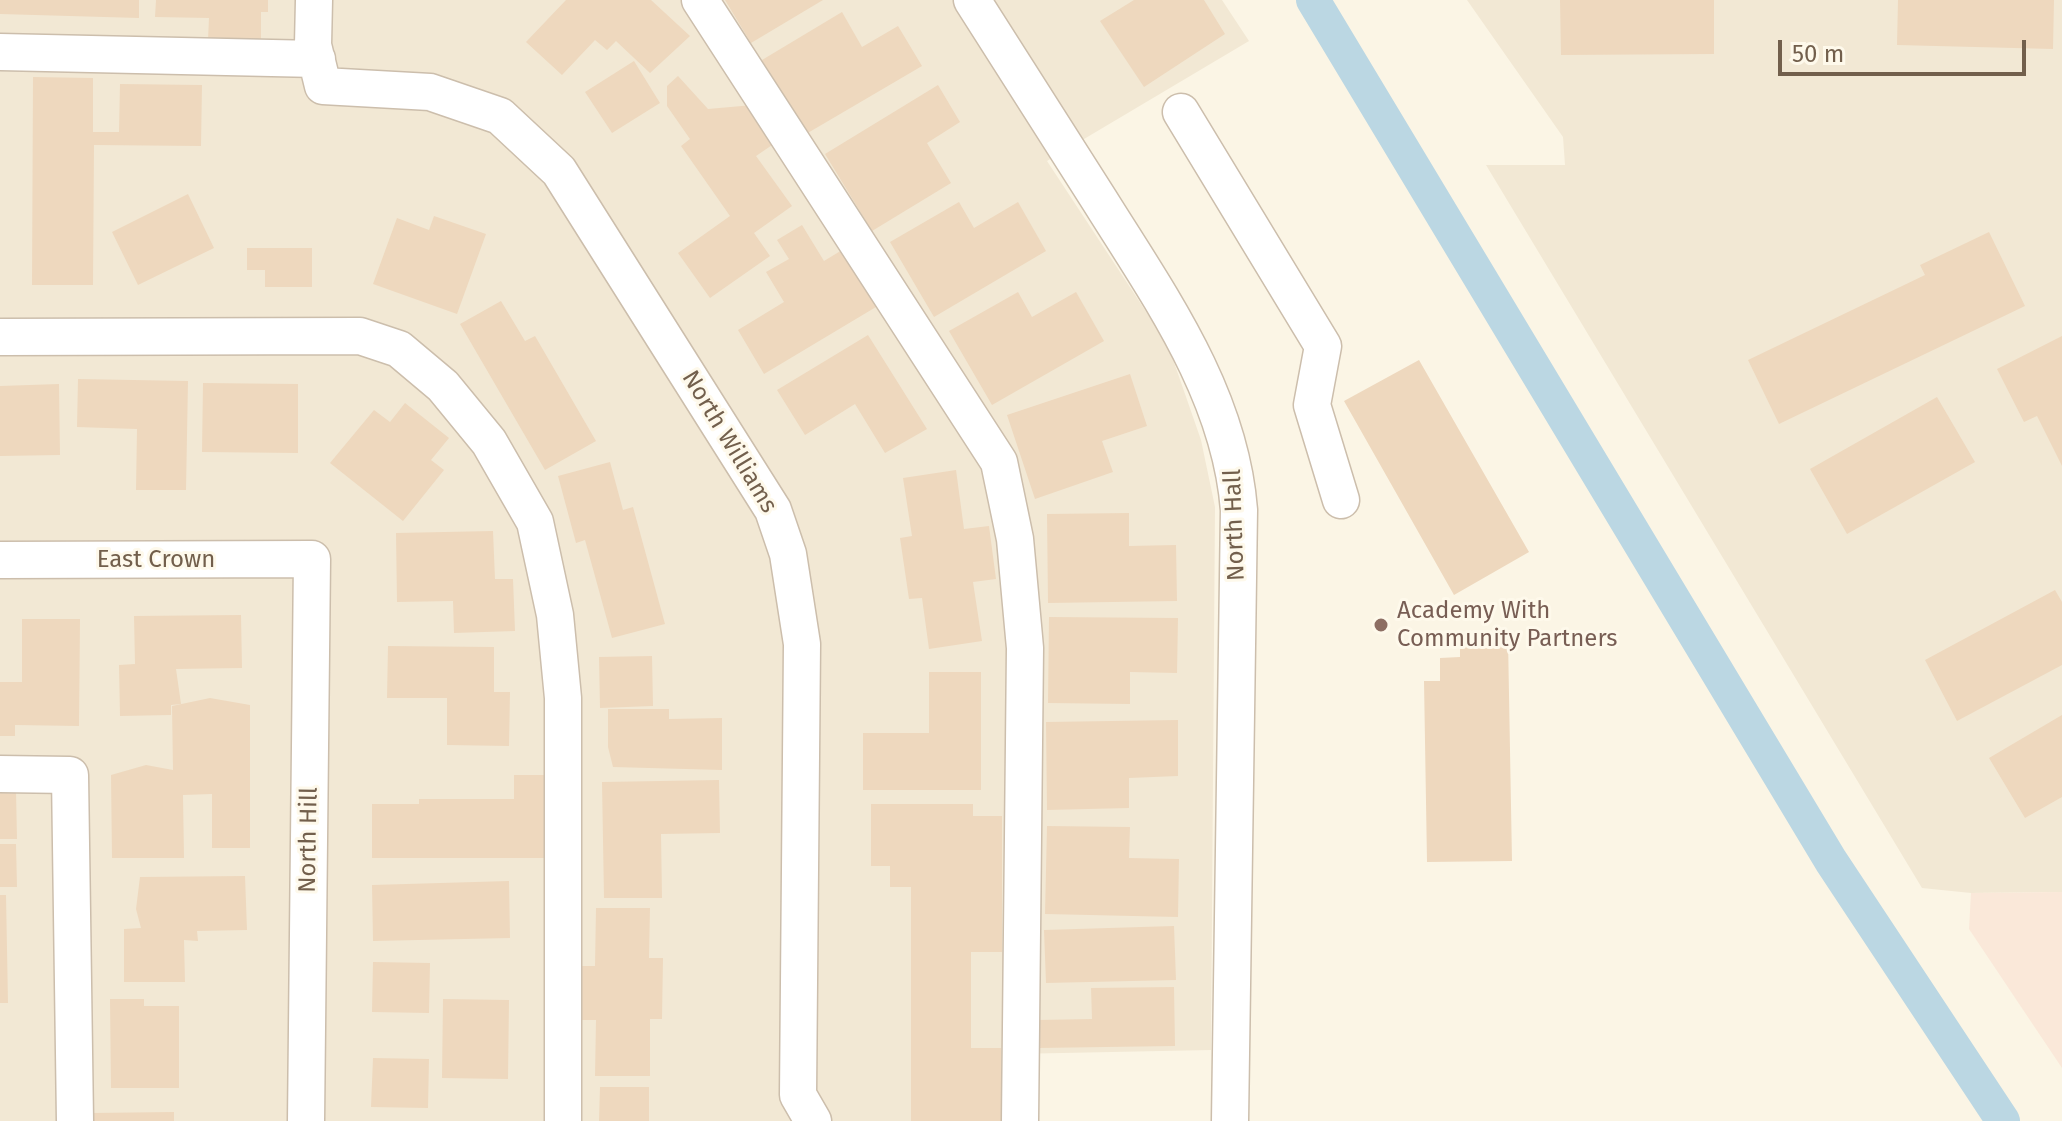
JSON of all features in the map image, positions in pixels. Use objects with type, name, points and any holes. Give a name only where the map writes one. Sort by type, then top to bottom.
[{"type":"street","points":[[0,52],[317,59],[314,0]]},
{"type":"street","points":[[700,0],[999,462],[1015,539],[1025,648],[1020,1121]]},
{"type":"street","name":"North Hall","points":[[972,0],[1179,326],[1209,392],[1235,468],[1239,510],[1230,1121]]},
{"type":"street","name":"North Williams","points":[[317,59],[323,86],[430,92],[500,116],[559,171],[773,510],[788,554],[802,644],[798,1112]]},
{"type":"street","points":[[1181,112],[1323,346],[1312,405],[1341,500]]},
{"type":"street","points":[[0,337],[360,336],[399,349],[443,386],[489,442],[535,522],[555,615],[563,698],[563,1121]]},
{"type":"street","name":"East Crown","points":[[0,560],[312,559]]},
{"type":"street","name":"North Hill","points":[[306,1121],[312,559]]},
{"type":"street","points":[[0,774],[70,775],[75,1121]]},
{"type":"shaded area","points":[[0,0],[1222,0],[1249,41],[1047,161],[1168,345],[1201,440],[1215,507],[1211,1050],[1013,1054],[1015,1121],[0,1121]]},
{"type":"shaded area","points":[[1467,0],[2062,0],[2062,892],[1971,893],[1922,888],[1486,165],[1565,165],[1563,137]]},
{"type":"shaded area","points":[[2062,892],[2062,1068],[1969,929],[1971,893]]},
{"type":"building","points":[[0,0],[139,0],[139,18],[0,14]]},
{"type":"building","points":[[156,0],[268,0],[268,12],[261,12],[261,41],[208,40],[209,18],[155,17]]},
{"type":"building","points":[[566,0],[651,0],[690,36],[650,73],[616,41],[607,50],[595,40],[562,75],[526,42]]},
{"type":"building","points":[[725,0],[823,0],[751,43]]},
{"type":"building","points":[[1134,0],[1204,0],[1225,34],[1144,87],[1100,21]]},
{"type":"building","points":[[1560,0],[1714,0],[1714,54],[1561,55]]},
{"type":"building","points":[[1898,0],[2054,0],[2053,49],[1897,45]]},
{"type":"building","points":[[842,12],[862,47],[898,26],[922,66],[806,134],[762,60]]},
{"type":"building","points":[[634,61],[660,103],[612,133],[585,92]]},
{"type":"building","points":[[678,76],[708,109],[753,105],[778,141],[756,156],[792,206],[754,233],[770,256],[710,298],[678,253],[730,216],[681,146],[690,139],[667,106],[667,86]]},
{"type":"building","points":[[33,77],[93,78],[93,132],[119,132],[120,84],[202,85],[201,146],[94,145],[93,285],[32,285]]},
{"type":"building","points":[[938,85],[960,122],[927,143],[951,183],[872,231],[825,154]]},
{"type":"building","points":[[188,194],[214,248],[138,285],[112,232]]},
{"type":"building","points":[[959,202],[974,228],[1018,202],[1046,251],[934,317],[890,242]]},
{"type":"building","points":[[434,216],[486,234],[457,314],[373,284],[397,218],[429,230]]},
{"type":"building","points":[[802,225],[824,261],[852,244],[886,301],[764,374],[738,330],[784,302],[766,272],[789,259],[777,240]]},
{"type":"building","points":[[1989,232],[2025,306],[1779,424],[1748,360],[1925,275],[1920,265]]},
{"type":"building","points":[[247,248],[312,248],[312,287],[265,287],[265,270],[247,270]]},
{"type":"building","points":[[1018,292],[1032,317],[1076,292],[1104,341],[992,405],[949,331]]},
{"type":"building","points":[[501,301],[525,341],[535,336],[596,441],[545,470],[460,324]]},
{"type":"building","points":[[868,335],[927,429],[885,453],[855,404],[805,435],[777,390]]},
{"type":"building","points":[[2062,336],[2062,466],[2037,416],[2024,422],[1997,369]]},
{"type":"building","points":[[1419,360],[1529,552],[1454,595],[1344,401]]},
{"type":"building","points":[[1130,374],[1147,426],[1102,441],[1113,472],[1035,499],[1007,415]]},
{"type":"building","points":[[78,379],[188,381],[186,490],[136,490],[137,429],[77,427]]},
{"type":"building","points":[[203,383],[298,384],[298,453],[202,452]]},
{"type":"building","points":[[59,384],[60,455],[0,456],[0,386]]},
{"type":"building","points":[[1937,397],[1975,462],[1847,534],[1810,469]]},
{"type":"building","points":[[405,403],[449,438],[431,460],[444,470],[403,521],[330,463],[374,410],[390,422]]},
{"type":"building","points":[[610,462],[623,510],[633,507],[665,624],[612,638],[585,540],[576,543],[558,476]]},
{"type":"building","points":[[956,470],[964,529],[989,526],[996,579],[973,582],[982,641],[929,649],[922,598],[909,599],[900,538],[912,536],[903,478]]},
{"type":"building","points":[[1129,513],[1129,546],[1176,545],[1177,601],[1048,603],[1047,514]]},
{"type":"building","points":[[493,531],[495,579],[513,579],[515,631],[454,633],[453,601],[397,602],[396,533]]},
{"type":"building","points":[[2055,590],[2062,602],[2062,665],[1957,721],[1925,660]]},
{"type":"building","points":[[241,615],[242,668],[176,669],[181,704],[171,705],[171,715],[120,716],[119,665],[135,664],[134,616]]},
{"type":"building","points":[[1049,617],[1178,618],[1177,673],[1130,672],[1130,704],[1048,703]]},
{"type":"building","points":[[22,619],[80,619],[79,726],[15,725],[15,736],[0,736],[0,682],[22,682]]},
{"type":"building","points":[[1508,639],[1512,861],[1427,862],[1424,681],[1440,681],[1440,658],[1460,657],[1460,640]]},
{"type":"building","points":[[388,646],[494,647],[494,692],[510,692],[509,746],[447,745],[447,698],[387,698]]},
{"type":"building","points":[[652,656],[653,706],[600,708],[599,657]]},
{"type":"building","points":[[929,672],[981,672],[981,790],[863,790],[863,733],[929,733]]},
{"type":"building","points":[[210,698],[250,705],[250,848],[212,848],[212,794],[183,795],[184,858],[112,858],[111,775],[146,765],[173,770],[172,706]]},
{"type":"building","points":[[608,709],[669,709],[669,719],[722,718],[722,770],[613,767],[608,747]]},
{"type":"building","points":[[2062,715],[2062,797],[2025,818],[1989,758]]},
{"type":"building","points":[[1178,720],[1178,776],[1129,778],[1129,808],[1047,810],[1046,722]]},
{"type":"building","points":[[514,775],[545,775],[545,858],[372,858],[372,804],[419,804],[419,799],[514,799]]},
{"type":"building","points":[[719,780],[720,833],[661,834],[662,898],[604,898],[602,782]]},
{"type":"building","points":[[0,791],[16,791],[17,839],[0,839]]},
{"type":"building","points":[[871,804],[973,804],[973,816],[1002,816],[1002,952],[971,952],[971,1048],[1001,1048],[1001,1121],[911,1121],[911,887],[890,887],[890,866],[871,866]]},
{"type":"building","points":[[1047,826],[1130,827],[1129,858],[1179,859],[1178,917],[1045,914]]},
{"type":"building","points":[[0,844],[16,844],[17,887],[0,887]]},
{"type":"building","points":[[245,876],[247,930],[197,931],[198,941],[184,940],[185,982],[124,982],[124,929],[141,928],[136,909],[140,877]]},
{"type":"building","points":[[509,881],[510,938],[373,941],[372,885]]},
{"type":"building","points":[[0,895],[6,895],[8,1003],[0,1003]]},
{"type":"building","points":[[596,908],[650,908],[649,958],[663,958],[662,1019],[650,1019],[650,1076],[595,1076],[596,1020],[573,1020],[576,966],[595,966]]},
{"type":"building","points":[[1174,926],[1176,980],[1046,983],[1044,930]]},
{"type":"building","points":[[373,962],[430,963],[429,1013],[372,1012]]},
{"type":"building","points":[[1174,987],[1175,1046],[1037,1048],[1037,1020],[1092,1019],[1091,988]]},
{"type":"building","points":[[110,999],[144,999],[144,1006],[179,1006],[179,1088],[111,1088]]},
{"type":"building","points":[[443,999],[509,1000],[508,1079],[442,1078]]},
{"type":"building","points":[[373,1058],[429,1059],[428,1108],[371,1107]]},
{"type":"building","points":[[600,1087],[649,1087],[649,1121],[599,1121]]},
{"type":"building","points":[[174,1112],[174,1121],[90,1121],[90,1113]]},
{"type":"waterway","points":[[1313,0],[1831,861],[2003,1121]]},
{"type":"place","name":"Academy With Community Partners","points":[[1381,625]]}]
